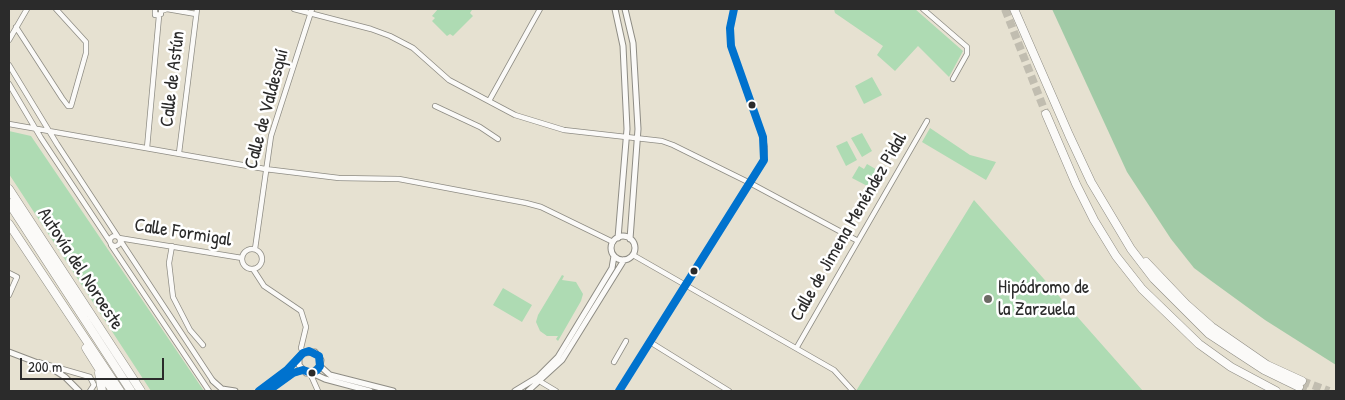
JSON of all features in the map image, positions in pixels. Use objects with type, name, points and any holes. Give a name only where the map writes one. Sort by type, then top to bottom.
[{"type":"highway","points":[[1014,9],[1069,135],[1115,224],[1154,280],[1209,334],[1264,370],[1300,384]]},
{"type":"highway","points":[[1046,114],[1076,184],[1094,220],[1116,256],[1142,289],[1199,344],[1231,367],[1276,391]]},
{"type":"highway","points":[[9,181],[38,226],[46,245]]},
{"type":"highway","name":"Autovía del Noroeste","points":[[9,189],[140,391]]},
{"type":"highway","points":[[9,203],[129,391]]},
{"type":"highway","points":[[9,212],[129,391]]},
{"type":"highway","name":"Autovía del Noroeste","points":[[9,224],[120,391]]},
{"type":"highway","points":[[9,228],[112,391]]},
{"type":"highway","points":[[120,361],[135,375],[146,391]]},
{"type":"highway","points":[[98,368],[102,391]]},
{"type":"street","points":[[9,40],[27,9]]},
{"type":"street","points":[[16,27],[68,106],[71,106],[86,53],[86,42],[56,9]]},
{"type":"street","points":[[155,9],[154,14],[167,10],[197,11]]},
{"type":"street","points":[[294,9],[311,11],[390,36],[413,48],[449,80],[516,115],[564,130],[662,141],[673,145],[750,182],[858,241]]},
{"type":"street","points":[[489,102],[540,9]]},
{"type":"street","points":[[615,9],[624,46],[627,138],[618,238]]},
{"type":"street","points":[[528,391],[541,382],[571,349],[624,260],[633,255],[635,248],[630,239],[638,139],[633,43],[625,9]]},
{"type":"street","points":[[619,391],[764,160],[765,148],[731,46],[730,28],[734,9]]},
{"type":"street","points":[[923,9],[963,41],[967,47],[967,54],[953,79]]},
{"type":"street","name":"Calle de Astún","points":[[178,153],[197,11]]},
{"type":"street","name":"Calle de Valdesquí","points":[[254,249],[265,169],[272,136],[311,11]]},
{"type":"street","points":[[147,148],[160,12]]},
{"type":"street","points":[[9,65],[49,131],[213,381],[222,389],[235,391]]},
{"type":"street","points":[[9,84],[35,129],[110,244],[208,389]]},
{"type":"street","points":[[435,106],[480,127],[498,139]]},
{"type":"street","name":"Calle de Jimena Menéndez Pidal","points":[[797,347],[927,121]]},
{"type":"street","points":[[9,124],[265,169],[339,178],[392,178],[526,203],[542,208],[613,242]]},
{"type":"street","points":[[110,244],[112,237],[119,238]]},
{"type":"street","points":[[110,244],[117,245],[119,238]]},
{"type":"street","name":"Calle Formigal","points":[[119,238],[242,258]]},
{"type":"street","points":[[515,391],[538,377],[558,357],[612,268],[614,256],[611,248],[613,242],[618,238],[630,239]]},
{"type":"street","points":[[172,246],[169,263],[174,297],[190,330],[203,345]]},
{"type":"street","points":[[253,269],[259,267],[263,259],[260,252],[254,249],[245,252],[242,258],[244,264],[253,269],[264,286],[301,310],[306,327],[301,348],[303,353]]},
{"type":"street","points":[[633,255],[797,347],[834,370],[853,391]]},
{"type":"street","points":[[614,256],[624,260]]},
{"type":"street","points":[[9,273],[17,277],[9,295]]},
{"type":"street","points":[[614,362],[626,341]]},
{"type":"street","points":[[650,342],[729,391]]},
{"type":"street","points":[[9,352],[90,377],[94,385],[90,391]]},
{"type":"street","points":[[303,353],[315,352],[319,356],[320,366],[330,375],[393,391]]},
{"type":"street","points":[[259,391],[299,359],[303,353]]},
{"type":"street","points":[[299,359],[299,365],[303,370],[325,379],[370,391]]},
{"type":"street","points":[[38,362],[58,372],[79,391]]},
{"type":"street","points":[[311,373],[320,366]]},
{"type":"street","points":[[268,391],[293,373],[303,370]]},
{"type":"street","points":[[311,373],[318,391]]},
{"type":"street","points":[[541,382],[556,391]]},
{"type":"green space","points":[[438,9],[471,9],[470,13],[473,16],[453,36],[450,34],[447,36],[432,21],[435,18],[432,16]]},
{"type":"green space","points":[[834,9],[915,9],[963,51],[949,77],[918,46],[895,71],[877,55],[883,46],[835,13]]},
{"type":"green space","points":[[1052,9],[1336,9],[1336,365],[1265,320],[1194,268],[1171,239],[1127,172]]},
{"type":"green space","points":[[872,77],[882,95],[864,104],[855,86]]},
{"type":"green space","points":[[930,128],[970,155],[996,162],[986,180],[922,142]]},
{"type":"green space","points":[[9,131],[31,136],[204,391],[151,391],[9,174]]},
{"type":"green space","points":[[862,133],[872,151],[862,157],[851,138]]},
{"type":"green space","points":[[847,141],[857,160],[846,166],[836,146]]},
{"type":"green space","points":[[867,164],[886,175],[877,191],[852,178],[859,166],[864,169]]},
{"type":"green space","name":"Hipódromo de la Zarzuela","points":[[974,200],[1143,391],[856,391]]},
{"type":"green space","points":[[562,275],[564,276],[562,280],[576,282],[583,294],[581,301],[558,341],[556,339],[558,336],[547,336],[540,331],[536,322],[538,315]]},
{"type":"green space","points":[[503,288],[532,305],[522,322],[493,305]]},
{"type":"tunnel","points":[[1005,9],[1046,114]]},
{"type":"tunnel","points":[[1302,381],[1329,391]]},
{"type":"tunnel","points":[[1299,387],[1310,391]]},
{"type":"transit line","points":[[619,391],[764,160],[763,137],[731,46],[730,28],[734,9]]},
{"type":"transit line","points":[[259,391],[287,370],[303,353],[309,351],[319,356],[320,366],[317,370],[312,373],[303,370],[293,373],[268,391]]},
{"type":"place","name":"Hipódromo de la Zarzuela","points":[[988,299]]}]
